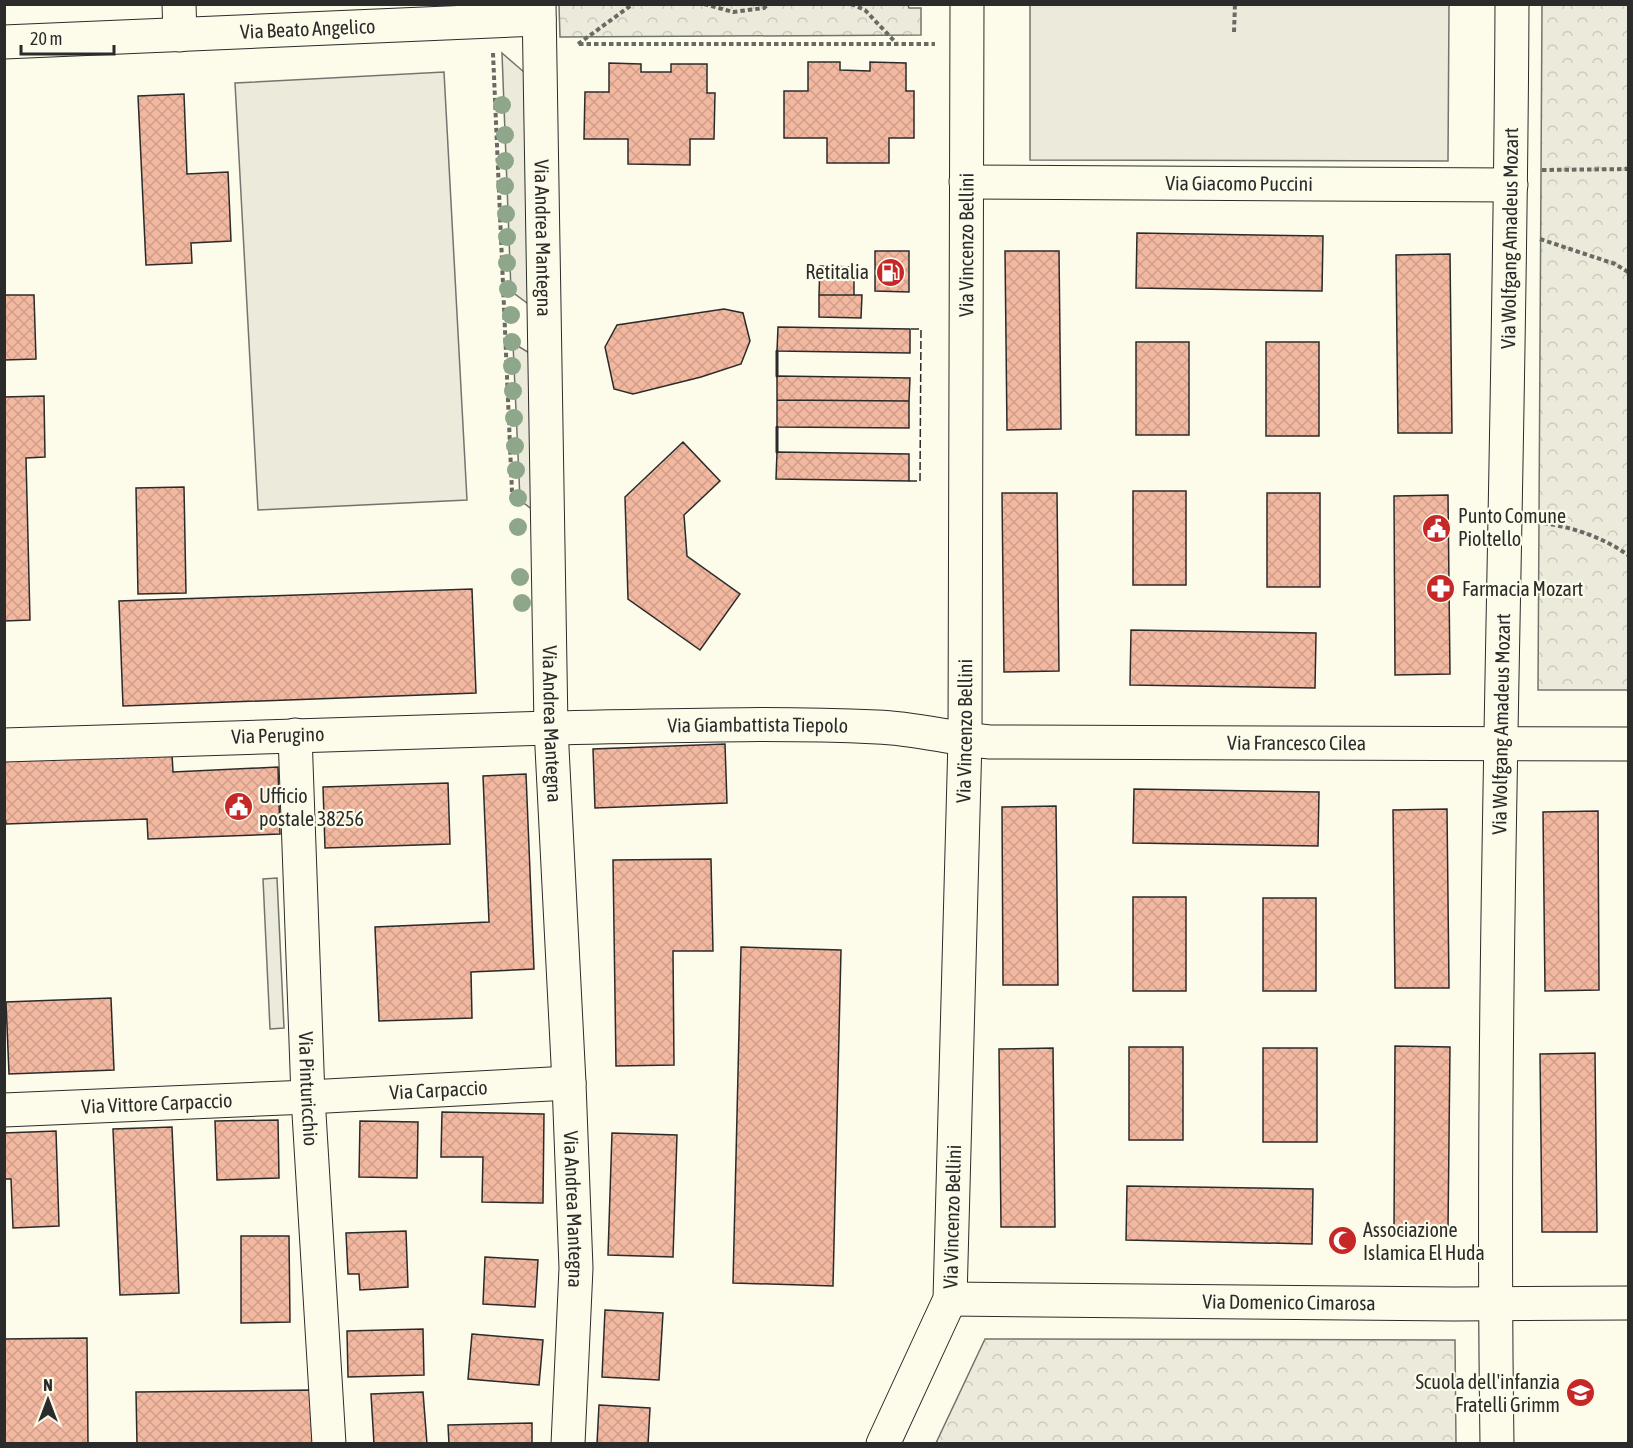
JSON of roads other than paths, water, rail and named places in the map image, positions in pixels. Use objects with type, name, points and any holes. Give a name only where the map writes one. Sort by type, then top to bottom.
[{"type":"street","name":"Via Vincenzo Bellini","points":[[883,1443],[950,1299],[965,739],[967,4]]},
{"type":"street","name":"Via Wolfgang Amadeus Mozart","points":[[1497,1443],[1495,1303],[1500,744],[1511,177],[1512,4]]},
{"type":"street","name":"Via Beato Angelico","points":[[4,42],[180,20],[491,22],[539,12]]},
{"type":"street","name":"Via Andrea Mantegna","points":[[539,12],[551,728],[576,1268],[568,1443]]},
{"type":"street","name":"Via Giacomo Puccini","points":[[966,182],[1511,177]]},
{"type":"street","name":"Via Giambattista Tiepolo","points":[[551,728],[732,724],[819,725],[901,728],[965,739]]},
{"type":"street","name":"Via Perugino","points":[[4,745],[551,728]]},
{"type":"street","name":"Via Pinturicchio","points":[[295,735],[308,1097],[328,1443]]},
{"type":"street","name":"Via Francesco Cilea","points":[[965,739],[1002,742],[1629,744]]},
{"type":"street","name":"Via Carpaccio","points":[[308,1097],[569,1083]]},
{"type":"street","name":"Via Vittore Carpaccio","points":[[4,1110],[308,1097]]},
{"type":"street","name":"Via Domenico Cimarosa","points":[[950,1299],[1454,1304],[1629,1303]]},
{"type":"place","name":"Retitalia","points":[[890,272]]},
{"type":"place","name":"Punto Comune Pioltello","points":[[1437,528]]},
{"type":"place","name":"Farmacia Mozart","points":[[1441,589]]},
{"type":"place","name":"Ufficio postale 38256","points":[[238,807]]},
{"type":"place","name":"Associazione Islamica El Huda","points":[[1342,1241]]},
{"type":"place","name":"Scuola dell'infanzia Fratelli Grimm","points":[[1581,1393]]}]
